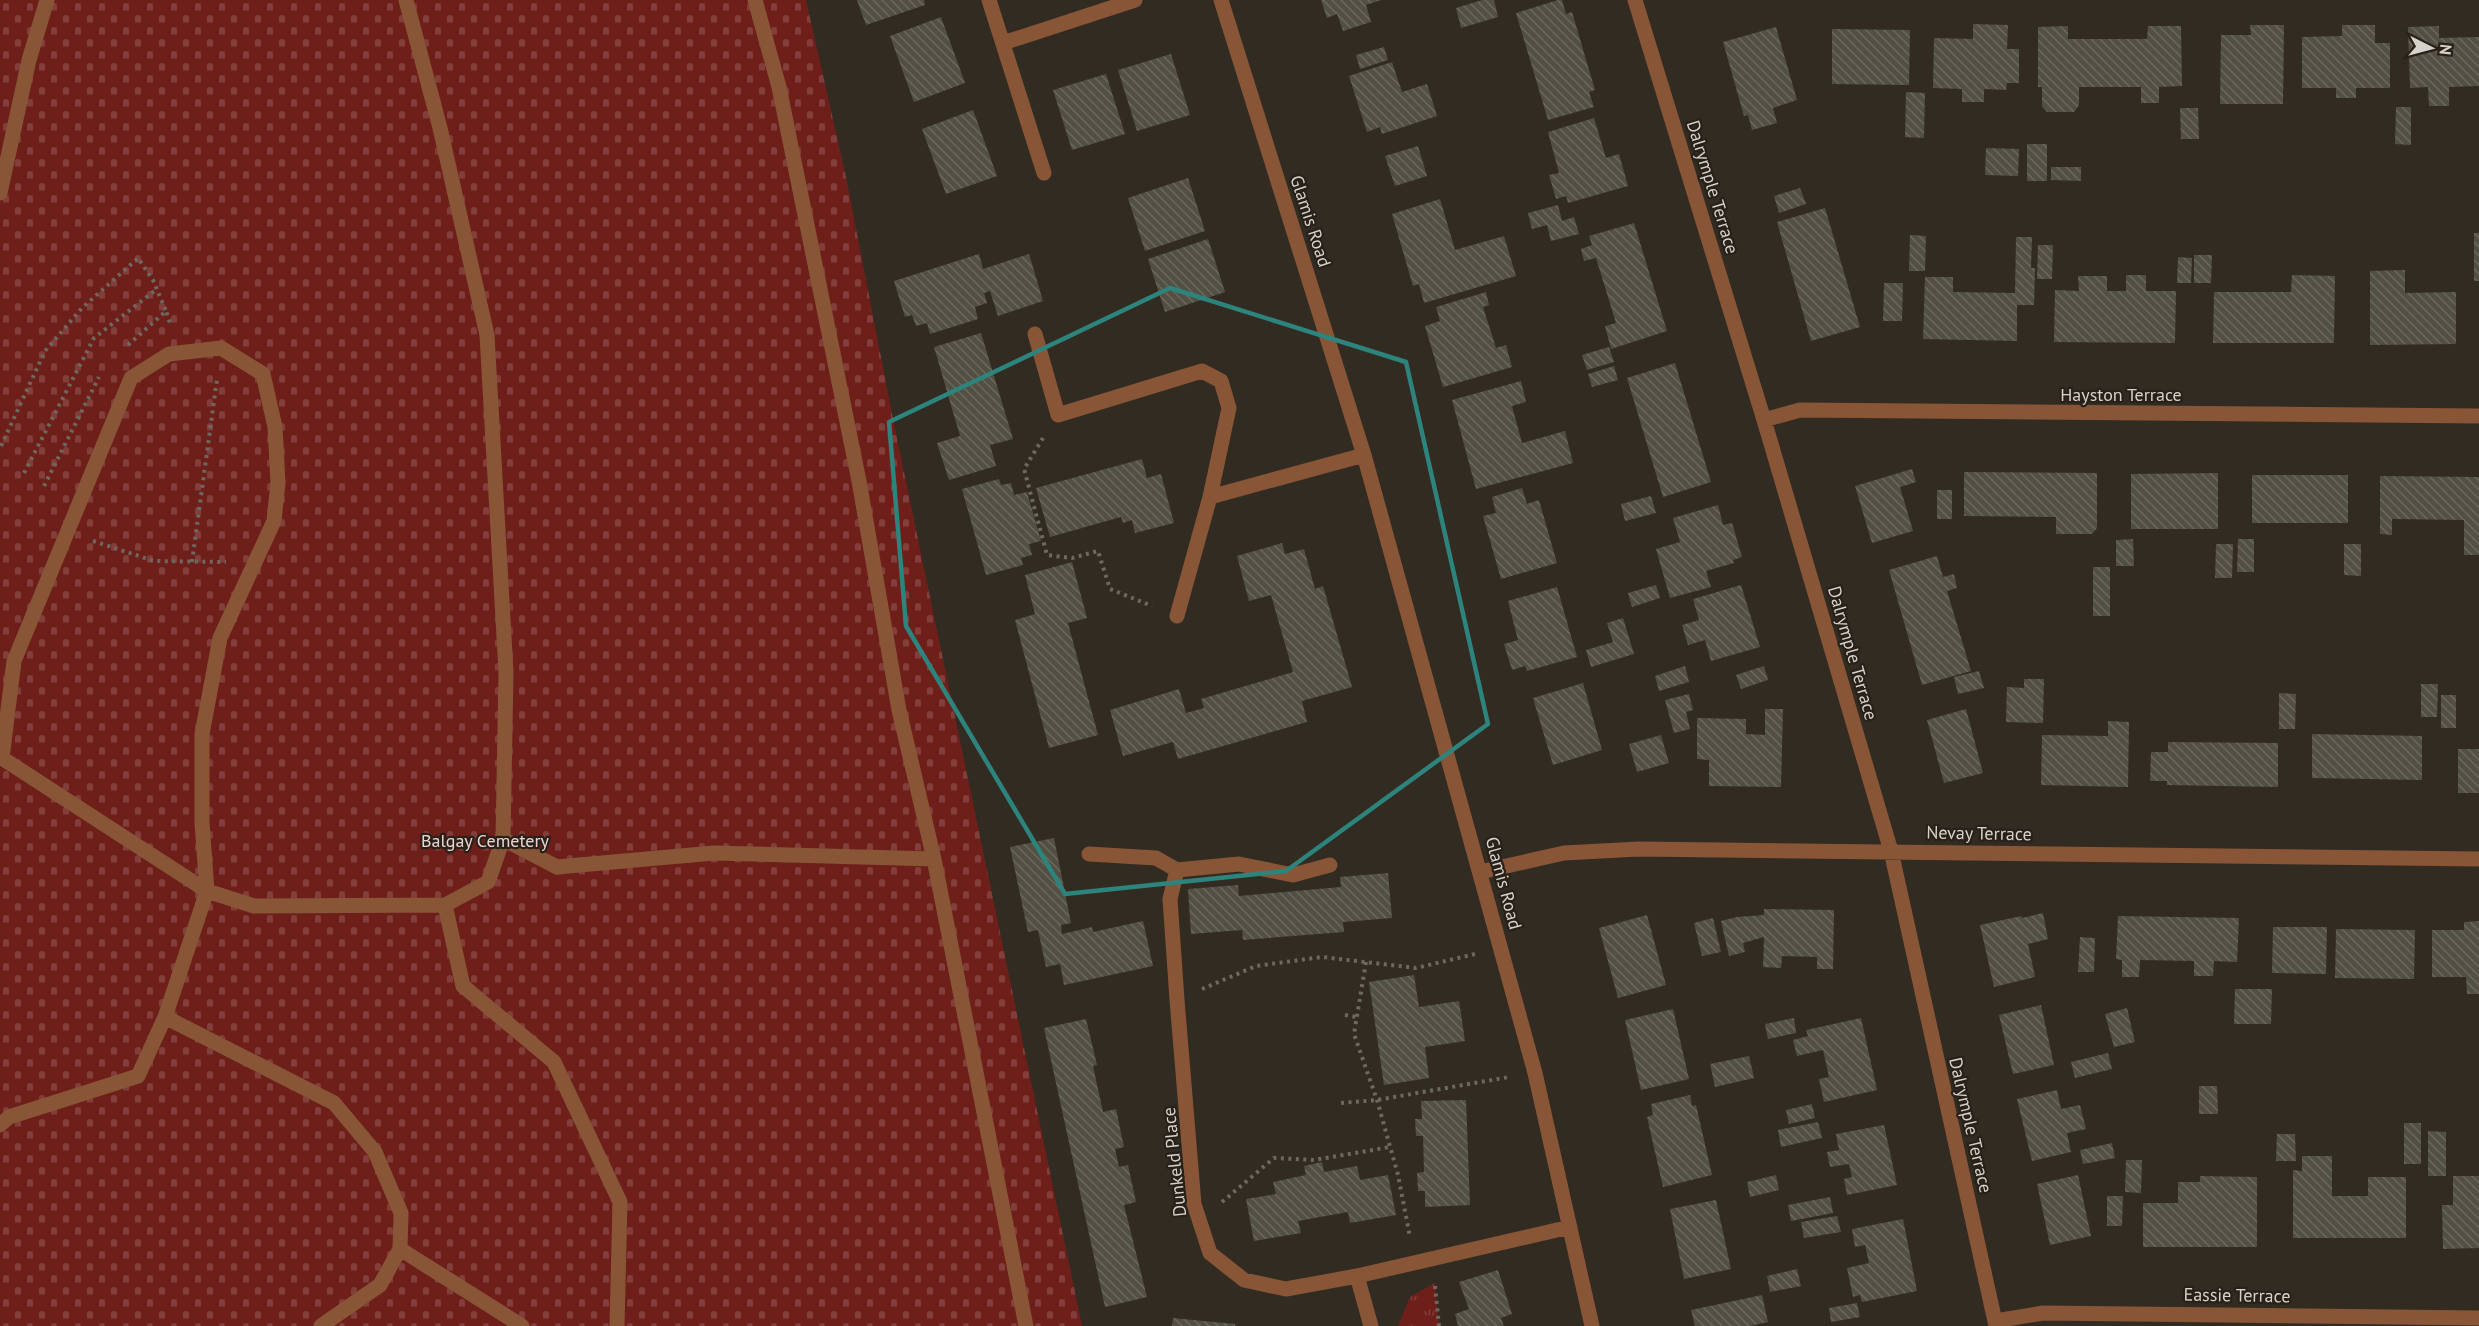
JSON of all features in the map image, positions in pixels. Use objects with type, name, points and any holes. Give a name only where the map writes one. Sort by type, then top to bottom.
[{"type":"street","points":[[0,193],[28,60],[47,0]]},
{"type":"street","points":[[0,1125],[9,1117],[138,1076],[165,1017],[207,891],[202,823],[202,734],[220,638],[274,521],[278,483],[275,427],[263,374],[221,348],[169,354],[131,378],[66,532],[14,661],[1,755],[207,891],[254,906],[445,905],[488,882],[503,839],[506,672],[487,335],[440,128],[406,0]]},
{"type":"street","points":[[755,0],[779,87],[859,481],[899,710],[934,859],[1026,1326]]},
{"type":"street","points":[[989,0],[1044,173]]},
{"type":"street","points":[[1003,43],[1136,0]]},
{"type":"street","name":"Glamis Road","points":[[1221,0],[1364,455],[1535,1072],[1592,1326]]},
{"type":"street","name":"Dalrymple Terrace","points":[[1635,0],[1764,420],[1891,851],[1995,1323]]},
{"type":"street","points":[[1035,334],[1058,415],[1202,371],[1221,381],[1229,408],[1210,497],[1176,616]]},
{"type":"street","name":"Hayston Terrace","points":[[1764,420],[1800,411],[2479,416]]},
{"type":"street","points":[[1210,497],[1364,455]]},
{"type":"street","points":[[503,839],[557,867],[714,853],[934,859]]},
{"type":"street","name":"Nevay Terrace","points":[[1480,872],[1564,853],[1639,849],[2479,859]]},
{"type":"street","points":[[1089,854],[1156,858],[1178,870],[1239,864],[1293,875],[1330,865]]},
{"type":"street","name":"Dunkeld Place","points":[[1178,870],[1170,899],[1194,1204],[1210,1253],[1244,1280],[1286,1289],[1357,1276],[1570,1227]]},
{"type":"street","points":[[445,905],[462,986],[554,1062],[620,1202],[617,1326]]},
{"type":"street","points":[[165,1017],[334,1103],[375,1152],[401,1213],[400,1249],[380,1285],[321,1326]]},
{"type":"street","points":[[400,1249],[522,1326]]},
{"type":"street","points":[[1357,1276],[1371,1326]]},
{"type":"street","name":"Eassie Terrace","points":[[1995,1323],[2043,1312],[2479,1318]]},
{"type":"path","points":[[1,446],[45,351],[82,308],[138,258],[157,289],[166,311]]},
{"type":"path","points":[[24,473],[94,338],[157,289]]},
{"type":"path","points":[[192,562],[221,348]]},
{"type":"path","points":[[44,486],[99,376]]},
{"type":"path","points":[[1058,415],[1024,469],[1047,555],[1072,558],[1098,551],[1110,589],[1176,616]]},
{"type":"path","points":[[66,532],[154,561],[254,563]]},
{"type":"path","points":[[1177,1000],[1256,966],[1322,957],[1416,968],[1501,948]]},
{"type":"path","points":[[1366,962],[1354,1034],[1390,1146],[1415,1262]]},
{"type":"path","points":[[1345,1015],[1356,1017]]},
{"type":"path","points":[[1341,1103],[1377,1100],[1535,1072]]},
{"type":"path","points":[[1194,1204],[1223,1202],[1274,1158],[1314,1160],[1390,1146]]},
{"type":"path","points":[[1431,1259],[1439,1326]]},
{"type":"highlighted area","points":[[1170,288],[1406,362],[1488,724],[1286,871],[1065,894],[906,626],[889,422]]},
{"type":"green space","name":"Balgay Cemetery","points":[[0,0],[806,0],[846,177],[894,424],[1082,1326],[0,1326]]},
{"type":"green space","points":[[1435,1283],[1439,1326],[1398,1326],[1410,1297]]},
{"type":"building","points":[[857,0],[924,0],[925,5],[866,25]]},
{"type":"building","points":[[1321,0],[1381,0],[1366,5],[1371,22],[1343,31],[1337,14],[1327,18]]},
{"type":"building","points":[[1482,0],[1494,0],[1498,17],[1461,28],[1456,8]]},
{"type":"building","points":[[1562,0],[1566,14],[1572,12],[1595,90],[1589,92],[1594,107],[1548,120],[1516,13]]},
{"type":"building","points":[[941,17],[965,83],[914,102],[890,36]]},
{"type":"building","points":[[1973,24],[2008,25],[2007,49],[2019,49],[2019,83],[2007,83],[2006,90],[1984,89],[1984,102],[1962,102],[1962,89],[1933,88],[1934,38],[1973,39]]},
{"type":"building","points":[[2250,25],[2284,25],[2283,104],[2220,104],[2221,35],[2251,35]]},
{"type":"building","points":[[2342,25],[2375,25],[2375,43],[2390,43],[2390,88],[2356,88],[2356,98],[2336,98],[2336,88],[2302,88],[2302,37],[2342,36]]},
{"type":"building","points":[[2068,26],[2068,39],[2147,39],[2148,26],[2181,26],[2182,86],[2159,87],[2159,103],[2141,103],[2141,87],[2079,87],[2079,105],[2074,112],[2047,112],[2042,106],[2042,87],[2038,87],[2038,27]]},
{"type":"building","points":[[2439,26],[2439,38],[2479,37],[2479,86],[2449,87],[2449,106],[2429,106],[2428,87],[2410,88],[2408,27]]},
{"type":"building","points":[[1776,27],[1797,100],[1773,108],[1777,123],[1752,130],[1748,115],[1744,116],[1723,42]]},
{"type":"building","points":[[1832,29],[1910,30],[1909,85],[1832,84]]},
{"type":"building","points":[[1384,47],[1388,60],[1360,69],[1356,55]]},
{"type":"building","points":[[1171,54],[1190,115],[1137,131],[1118,70]]},
{"type":"building","points":[[1392,62],[1402,92],[1427,84],[1437,116],[1382,134],[1380,127],[1367,132],[1349,76]]},
{"type":"building","points":[[1106,74],[1125,134],[1072,150],[1053,90]]},
{"type":"building","points":[[1906,92],[1925,93],[1924,138],[1905,137]]},
{"type":"building","points":[[2396,107],[2411,107],[2411,145],[2395,144]]},
{"type":"building","points":[[2180,108],[2198,108],[2199,139],[2181,139]]},
{"type":"building","points":[[973,110],[997,176],[946,194],[922,129]]},
{"type":"building","points":[[1594,118],[1606,158],[1619,154],[1628,186],[1568,203],[1566,196],[1556,199],[1549,175],[1559,173],[1548,132]]},
{"type":"building","points":[[2027,144],[2047,144],[2047,181],[2027,181]]},
{"type":"building","points":[[1418,146],[1427,176],[1395,186],[1385,156]]},
{"type":"building","points":[[1986,148],[2019,149],[2018,176],[1985,175]]},
{"type":"building","points":[[2051,167],[2081,167],[2081,181],[2051,180]]},
{"type":"building","points":[[1188,178],[1205,231],[1145,251],[1128,198]]},
{"type":"building","points":[[1800,188],[1806,204],[1779,213],[1774,196]]},
{"type":"building","points":[[1440,199],[1455,250],[1504,236],[1516,276],[1424,303],[1419,284],[1413,286],[1392,214]]},
{"type":"building","points":[[1558,205],[1562,221],[1574,217],[1579,234],[1551,241],[1547,225],[1532,229],[1528,213]]},
{"type":"building","points":[[1825,208],[1860,327],[1811,341],[1777,222]]},
{"type":"building","points":[[1634,223],[1667,331],[1611,349],[1605,326],[1616,323],[1596,258],[1584,261],[1581,249],[1592,245],[1589,236]]},
{"type":"building","points":[[2474,233],[2479,233],[2479,281],[2474,281]]},
{"type":"building","points":[[1910,235],[1926,236],[1925,271],[1909,271]]},
{"type":"building","points":[[2016,237],[2032,237],[2031,268],[2035,268],[2034,305],[2017,305],[2017,341],[1923,339],[1925,277],[1953,277],[1953,292],[2015,293]]},
{"type":"building","points":[[1208,239],[1225,292],[1165,312],[1148,259]]},
{"type":"building","points":[[2038,245],[2053,245],[2052,279],[2037,279]]},
{"type":"building","points":[[979,254],[983,269],[1029,254],[1043,301],[998,316],[990,291],[984,293],[987,303],[975,307],[978,319],[930,334],[927,323],[916,326],[912,315],[905,317],[894,281]]},
{"type":"building","points":[[2194,255],[2212,255],[2211,283],[2194,283]]},
{"type":"building","points":[[2178,257],[2192,258],[2191,283],[2177,283]]},
{"type":"building","points":[[2405,270],[2405,293],[2456,292],[2456,344],[2370,345],[2370,271]]},
{"type":"building","points":[[2126,275],[2146,275],[2146,291],[2176,291],[2175,343],[2054,342],[2055,290],[2079,291],[2078,276],[2107,276],[2107,291],[2126,291]]},
{"type":"building","points":[[2292,275],[2335,276],[2334,343],[2213,343],[2214,292],[2291,292]]},
{"type":"building","points":[[1884,283],[1903,283],[1902,321],[1883,321]]},
{"type":"building","points":[[1486,292],[1489,305],[1483,307],[1496,348],[1506,345],[1512,367],[1443,387],[1425,326],[1440,321],[1436,307]]},
{"type":"building","points":[[981,333],[1013,439],[990,445],[996,466],[949,480],[937,443],[960,436],[934,347]]},
{"type":"building","points":[[1609,347],[1614,362],[1587,370],[1582,355]]},
{"type":"building","points":[[1675,363],[1711,482],[1663,497],[1627,378]]},
{"type":"building","points":[[1614,366],[1618,380],[1592,387],[1588,374]]},
{"type":"building","points":[[1521,381],[1526,402],[1512,406],[1522,443],[1565,431],[1573,463],[1476,489],[1452,400]]},
{"type":"building","points":[[1142,459],[1147,478],[1161,474],[1174,523],[1135,533],[1132,520],[1123,523],[1121,517],[1050,537],[1036,488]]},
{"type":"building","points":[[1912,469],[1916,482],[1900,487],[1913,531],[1872,543],[1855,486]]},
{"type":"building","points":[[1964,472],[2097,473],[2097,528],[2092,534],[2056,534],[2056,517],[1964,516]]},
{"type":"building","points":[[2218,473],[2218,529],[2131,529],[2131,474]]},
{"type":"building","points":[[2252,475],[2348,475],[2348,523],[2252,523]]},
{"type":"building","points":[[2380,476],[2479,477],[2479,555],[2464,555],[2464,520],[2392,519],[2392,535],[2380,534]]},
{"type":"building","points":[[999,479],[1001,485],[1011,483],[1014,495],[1027,492],[1041,541],[1029,544],[1032,555],[1021,558],[1023,565],[986,575],[962,489]]},
{"type":"building","points":[[1522,488],[1527,504],[1539,500],[1557,563],[1501,579],[1483,516],[1496,513],[1492,497]]},
{"type":"building","points":[[1937,490],[1952,490],[1952,519],[1937,519]]},
{"type":"building","points":[[1651,496],[1656,513],[1625,521],[1621,504]]},
{"type":"building","points":[[1718,505],[1723,525],[1732,523],[1742,557],[1733,560],[1734,563],[1706,571],[1711,587],[1670,598],[1656,549],[1680,542],[1673,518]]},
{"type":"building","points":[[2133,539],[2134,566],[2116,566],[2116,540]]},
{"type":"building","points":[[2238,539],[2254,539],[2254,572],[2237,572]]},
{"type":"building","points":[[1282,543],[1285,554],[1304,549],[1315,589],[1323,586],[1352,687],[1302,701],[1307,722],[1178,759],[1173,742],[1123,756],[1110,710],[1179,689],[1186,713],[1204,708],[1201,699],[1293,672],[1271,595],[1249,601],[1237,556]]},
{"type":"building","points":[[2216,544],[2233,544],[2232,578],[2215,578]]},
{"type":"building","points":[[2344,544],[2361,544],[2361,576],[2344,575]]},
{"type":"building","points":[[1937,556],[1943,577],[1954,574],[1957,588],[1947,591],[1971,671],[1922,685],[1889,570]]},
{"type":"building","points":[[1072,562],[1087,618],[1068,623],[1098,735],[1049,748],[1015,620],[1035,614],[1025,575]]},
{"type":"building","points":[[2093,567],[2110,567],[2110,616],[2093,616]]},
{"type":"building","points":[[1656,585],[1660,598],[1632,607],[1628,593]]},
{"type":"building","points":[[1741,585],[1760,647],[1711,661],[1705,640],[1688,645],[1682,625],[1699,620],[1693,599]]},
{"type":"building","points":[[1557,587],[1577,657],[1527,671],[1525,666],[1512,670],[1504,644],[1518,640],[1508,601]]},
{"type":"building","points":[[1623,618],[1634,654],[1591,667],[1586,650],[1613,642],[1607,623]]},
{"type":"building","points":[[1685,666],[1689,682],[1659,691],[1655,676]]},
{"type":"building","points":[[1764,666],[1768,680],[1741,689],[1736,675]]},
{"type":"building","points":[[1979,671],[1984,688],[1958,694],[1954,677]]},
{"type":"building","points":[[2024,679],[2044,679],[2043,723],[2006,722],[2007,687],[2024,688]]},
{"type":"building","points":[[1583,683],[1602,750],[1553,765],[1533,698]]},
{"type":"building","points":[[2421,684],[2438,684],[2437,717],[2421,717]]},
{"type":"building","points":[[2279,693],[2296,694],[2295,729],[2279,729]]},
{"type":"building","points":[[1689,694],[1693,710],[1686,712],[1690,729],[1674,733],[1665,700]]},
{"type":"building","points":[[2441,695],[2456,695],[2456,728],[2441,728]]},
{"type":"building","points":[[1765,709],[1783,709],[1781,787],[1709,786],[1709,760],[1697,759],[1697,718],[1746,719],[1746,734],[1765,735]]},
{"type":"building","points":[[1966,709],[1983,773],[1944,783],[1927,720]]},
{"type":"building","points":[[2108,721],[2129,722],[2128,787],[2041,785],[2042,735],[2108,736]]},
{"type":"building","points":[[2312,734],[2422,736],[2422,780],[2312,778]]},
{"type":"building","points":[[1661,735],[1669,763],[1637,772],[1629,744]]},
{"type":"building","points":[[2168,742],[2278,743],[2278,787],[2167,785],[2167,781],[2150,781],[2151,752],[2168,752]]},
{"type":"building","points":[[2458,749],[2479,749],[2479,793],[2458,793]]},
{"type":"building","points":[[1054,838],[1071,923],[1061,925],[1062,934],[1092,927],[1093,932],[1143,921],[1153,966],[1064,985],[1060,964],[1046,967],[1038,930],[1028,932],[1010,847]]},
{"type":"building","points":[[1388,873],[1392,918],[1343,922],[1344,932],[1243,940],[1242,930],[1191,934],[1188,889],[1238,885],[1239,896],[1341,887],[1340,877]]},
{"type":"building","points":[[1764,909],[1834,910],[1833,969],[1817,969],[1817,957],[1782,956],[1781,968],[1763,967],[1764,937],[1743,943],[1745,952],[1729,956],[1721,921],[1764,915]]},
{"type":"building","points":[[2043,913],[2048,939],[2028,944],[2035,977],[1994,987],[1980,925]]},
{"type":"building","points":[[1647,915],[1666,985],[1618,998],[1599,928]]},
{"type":"building","points":[[2118,916],[2239,918],[2237,962],[2214,961],[2213,976],[2194,976],[2194,961],[2140,960],[2139,977],[2122,977],[2122,960],[2116,959]]},
{"type":"building","points":[[1713,918],[1721,952],[1702,956],[1694,923]]},
{"type":"building","points":[[2479,921],[2479,994],[2467,994],[2466,977],[2432,977],[2432,930],[2464,930],[2464,922]]},
{"type":"building","points":[[2273,927],[2327,927],[2326,974],[2272,973]]},
{"type":"building","points":[[2336,929],[2415,930],[2414,979],[2335,978]]},
{"type":"building","points":[[2080,937],[2095,938],[2094,972],[2078,972]]},
{"type":"building","points":[[1414,975],[1419,1007],[1459,1001],[1465,1041],[1425,1047],[1429,1078],[1384,1085],[1369,982]]},
{"type":"building","points":[[2235,989],[2272,989],[2271,1024],[2234,1024]]},
{"type":"building","points":[[2041,1005],[2054,1065],[2013,1074],[1999,1015]]},
{"type":"building","points":[[2127,1008],[2135,1042],[2114,1047],[2105,1014]]},
{"type":"building","points":[[1673,1009],[1689,1079],[1641,1090],[1625,1020]]},
{"type":"building","points":[[1794,1018],[1796,1033],[1768,1039],[1765,1024]]},
{"type":"building","points":[[1861,1018],[1877,1090],[1824,1102],[1819,1079],[1829,1077],[1823,1050],[1797,1056],[1793,1040],[1808,1036],[1806,1030]]},
{"type":"building","points":[[1086,1019],[1097,1065],[1093,1066],[1103,1112],[1116,1109],[1124,1147],[1115,1149],[1119,1167],[1128,1165],[1136,1202],[1124,1205],[1147,1297],[1105,1307],[1044,1028]]},
{"type":"building","points":[[2108,1053],[2112,1069],[2075,1078],[2071,1062]]},
{"type":"building","points":[[1749,1056],[1754,1078],[1715,1087],[1710,1064]]},
{"type":"building","points":[[2199,1086],[2217,1086],[2218,1114],[2199,1114]]},
{"type":"building","points":[[2057,1090],[2061,1109],[2080,1105],[2086,1129],[2067,1133],[2071,1152],[2032,1161],[2017,1099]]},
{"type":"building","points":[[1690,1095],[1692,1106],[1696,1105],[1712,1175],[1663,1187],[1647,1117],[1653,1115],[1651,1104]]},
{"type":"building","points":[[1466,1100],[1470,1205],[1425,1207],[1425,1191],[1418,1191],[1417,1173],[1424,1172],[1423,1136],[1416,1136],[1415,1119],[1422,1119],[1421,1101]]},
{"type":"building","points":[[1812,1104],[1815,1118],[1789,1124],[1786,1110]]},
{"type":"building","points":[[1818,1122],[1822,1138],[1781,1147],[1778,1130]]},
{"type":"building","points":[[2404,1123],[2421,1123],[2421,1164],[2404,1164]]},
{"type":"building","points":[[1884,1125],[1897,1185],[1847,1195],[1844,1179],[1852,1177],[1849,1164],[1830,1167],[1827,1152],[1839,1150],[1836,1134]]},
{"type":"building","points":[[2428,1131],[2446,1132],[2446,1176],[2428,1176]]},
{"type":"building","points":[[2277,1134],[2295,1134],[2296,1161],[2276,1161]]},
{"type":"building","points":[[2112,1143],[2115,1158],[2083,1164],[2080,1150]]},
{"type":"building","points":[[2302,1156],[2332,1156],[2332,1196],[2368,1196],[2368,1177],[2406,1177],[2406,1238],[2293,1238],[2293,1170],[2302,1171]]},
{"type":"building","points":[[2126,1160],[2142,1160],[2141,1193],[2125,1192]]},
{"type":"building","points":[[1322,1162],[1324,1172],[1357,1166],[1360,1180],[1388,1175],[1396,1215],[1350,1223],[1348,1212],[1298,1221],[1301,1233],[1254,1241],[1246,1199],[1276,1194],[1273,1182],[1306,1175],[1304,1166]]},
{"type":"building","points":[[1776,1175],[1779,1190],[1750,1197],[1747,1182]]},
{"type":"building","points":[[2078,1175],[2091,1236],[2050,1245],[2037,1184]]},
{"type":"building","points":[[2200,1176],[2257,1177],[2257,1247],[2143,1247],[2143,1203],[2178,1203],[2178,1182],[2200,1182]]},
{"type":"building","points":[[2453,1176],[2479,1176],[2479,1248],[2443,1249],[2442,1205],[2453,1205]]},
{"type":"building","points":[[2107,1196],[2123,1196],[2122,1226],[2107,1226]]},
{"type":"building","points":[[1830,1197],[1833,1213],[1791,1221],[1788,1205]]},
{"type":"building","points":[[1716,1200],[1731,1269],[1684,1279],[1670,1209]]},
{"type":"building","points":[[1837,1216],[1841,1232],[1804,1238],[1801,1222]]},
{"type":"building","points":[[1903,1219],[1917,1291],[1862,1302],[1860,1295],[1853,1297],[1847,1268],[1869,1263],[1865,1245],[1855,1247],[1852,1229]]},
{"type":"building","points":[[1797,1269],[1801,1286],[1770,1292],[1767,1276]]},
{"type":"building","points":[[1498,1270],[1512,1314],[1501,1318],[1504,1326],[1458,1326],[1455,1314],[1469,1309],[1459,1282]]},
{"type":"building","points":[[1762,1295],[1768,1322],[1750,1326],[1695,1326],[1691,1310]]},
{"type":"building","points":[[1857,1303],[1860,1317],[1831,1322],[1829,1308]]},
{"type":"building","points":[[1173,1318],[1235,1324],[1235,1326],[1172,1326]]}]
